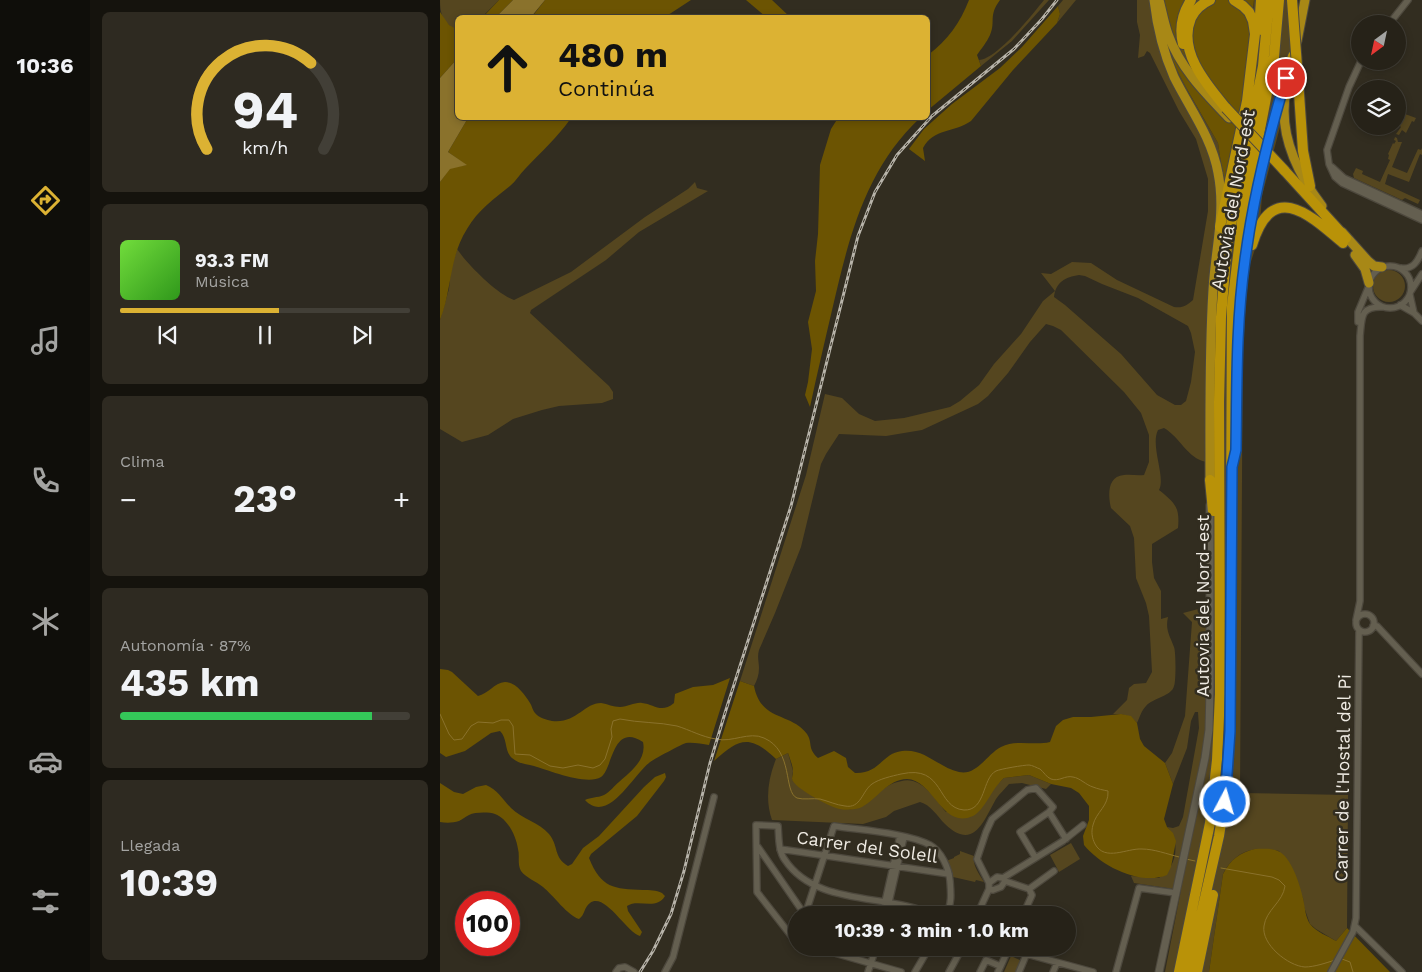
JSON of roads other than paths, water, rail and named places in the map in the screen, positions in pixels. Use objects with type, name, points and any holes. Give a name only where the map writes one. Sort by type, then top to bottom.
[{"type":"highway","points":[[1154,0],[1160,34],[1168,62],[1214,153],[1220,184],[1220,227]]},
{"type":"highway","points":[[1160,0],[1168,34],[1178,56],[1196,83],[1224,110],[1344,240],[1362,263],[1369,285]]},
{"type":"highway","points":[[1191,0],[1184,12],[1181,24],[1183,45],[1196,71],[1235,124]]},
{"type":"highway","points":[[1210,0],[1201,5],[1192,17],[1188,30],[1188,44],[1198,69],[1224,110]]},
{"type":"highway","points":[[1219,630],[1210,480],[1210,336],[1213,284],[1220,227],[1247,101],[1254,34],[1253,21],[1247,9],[1234,0]]},
{"type":"highway","points":[[1251,75],[1257,50],[1261,0]]},
{"type":"highway","name":"Autovia del Nord-est","points":[[1179,972],[1208,834],[1215,790],[1220,694],[1219,426],[1222,299],[1227,245],[1263,66],[1269,0]]},
{"type":"highway","name":"Autovia del Nord-est","points":[[1188,972],[1225,802],[1230,731],[1232,467],[1230,418],[1234,282],[1243,214],[1271,72],[1279,0]]},
{"type":"highway","points":[[1292,0],[1303,151],[1310,186]]},
{"type":"highway","points":[[1306,0],[1284,99],[1285,129],[1292,153],[1316,198],[1344,240]]},
{"type":"highway","points":[[1232,467],[1236,450],[1239,322],[1248,236],[1260,172],[1293,56]]},
{"type":"highway","points":[[1243,280],[1259,226],[1268,214],[1275,210],[1290,207],[1299,210],[1344,240],[1374,266],[1382,266]]},
{"type":"highway","points":[[1197,972],[1223,838],[1225,802]]},
{"type":"street","points":[[1396,15],[1408,0]]},
{"type":"street","points":[[1357,70],[1329,142],[1327,150],[1329,164],[1335,177],[1342,183],[1422,220]]},
{"type":"street","points":[[1329,164],[1344,178],[1422,214]]},
{"type":"street","points":[[1384,203],[1386,201],[1405,209],[1406,207]]},
{"type":"street","points":[[1373,626],[1367,632],[1359,630],[1356,626],[1360,602],[1360,336],[1358,312],[1373,273],[1382,266],[1388,265],[1406,269],[1413,266],[1422,251]]},
{"type":"street","points":[[1400,268],[1409,277],[1414,313]]},
{"type":"street","points":[[1360,336],[1362,315],[1373,306],[1388,308],[1400,305],[1411,293],[1422,274]]},
{"type":"street","points":[[1369,285],[1372,299],[1383,307]]},
{"type":"street","points":[[1400,305],[1414,313],[1422,321]]},
{"type":"street","points":[[1159,972],[1205,758],[1209,730],[1210,480]]},
{"type":"street","points":[[1360,602],[1366,614],[1372,618],[1373,626]]},
{"type":"street","points":[[1356,620],[1361,615],[1366,614]]},
{"type":"street","points":[[1373,626],[1377,626],[1422,674]]},
{"type":"street","name":"Carrer de l'Hostal del Pi","points":[[1355,926],[1359,630]]},
{"type":"street","points":[[1035,857],[1020,832],[1049,812],[1053,807],[1036,788],[1027,790],[992,818],[986,832],[977,859],[989,886],[997,890],[1004,880],[1035,857],[1066,839],[1083,825]]},
{"type":"street","points":[[664,971],[673,957],[714,796]]},
{"type":"street","points":[[1049,812],[1066,839]]},
{"type":"street","points":[[788,930],[757,892],[756,825],[778,826],[780,849],[784,860],[800,877],[825,891],[887,901],[904,906]]},
{"type":"street","points":[[808,906],[834,826],[902,836],[931,845],[942,858],[949,874],[950,906]]},
{"type":"street","points":[[885,906],[902,836]]},
{"type":"street","points":[[757,846],[799,906]]},
{"type":"street","name":"Carrer del Solell","points":[[780,849],[949,874]]},
{"type":"street","points":[[1026,906],[1031,892],[1040,881],[1054,871]]},
{"type":"street","points":[[981,906],[989,886],[997,877],[1031,892]]},
{"type":"street","points":[[1116,972],[1138,888],[1176,893]]},
{"type":"street","points":[[887,901],[887,906]]},
{"type":"street","points":[[1331,972],[1355,926],[1402,972]]},
{"type":"street","points":[[846,956],[900,972]]},
{"type":"street","points":[[868,972],[873,956]]},
{"type":"street","points":[[915,972],[924,956]]},
{"type":"street","points":[[949,972],[958,956]]},
{"type":"street","points":[[980,972],[986,960],[999,969],[1005,956]]},
{"type":"street","points":[[1019,972],[1026,956]]},
{"type":"street","points":[[1036,956],[1093,972]]},
{"type":"street","points":[[1053,972],[1057,963]]},
{"type":"street","points":[[616,972],[619,968],[625,967],[633,971]]},
{"type":"waterway","points":[[440,714],[449,734],[454,740],[462,739],[471,726],[478,722],[493,723],[509,720],[513,726],[515,754],[530,755],[550,766],[563,768],[578,765],[593,768],[600,765],[605,759],[612,737],[613,721],[620,719],[677,726],[706,737],[722,740],[758,736],[773,744],[780,752],[790,788],[797,798],[820,799],[845,806],[855,805],[869,787],[878,781],[901,774],[915,773],[925,775],[933,780],[955,807],[964,810],[971,809],[980,800],[988,780],[996,771],[1030,765],[1040,769],[1051,779],[1057,780],[1073,777],[1090,786],[1108,791],[1106,801],[1092,828],[1093,839],[1099,849],[1110,853],[1147,849],[1179,857]]},
{"type":"waterway","points":[[1186,859],[1195,861]]},
{"type":"waterway","points":[[1221,868],[1272,877],[1279,880],[1285,886],[1284,892],[1265,920],[1264,926],[1267,940],[1277,953],[1291,963],[1305,967],[1316,966],[1335,960]]},
{"type":"waterway","points":[[1342,959],[1350,962],[1353,972]]},
{"type":"railway","points":[[930,118],[1014,49],[1057,0]]},
{"type":"railway","points":[[640,972],[653,951],[671,914],[684,871],[710,763],[791,506],[858,236],[875,192],[897,155],[928,120]]}]
